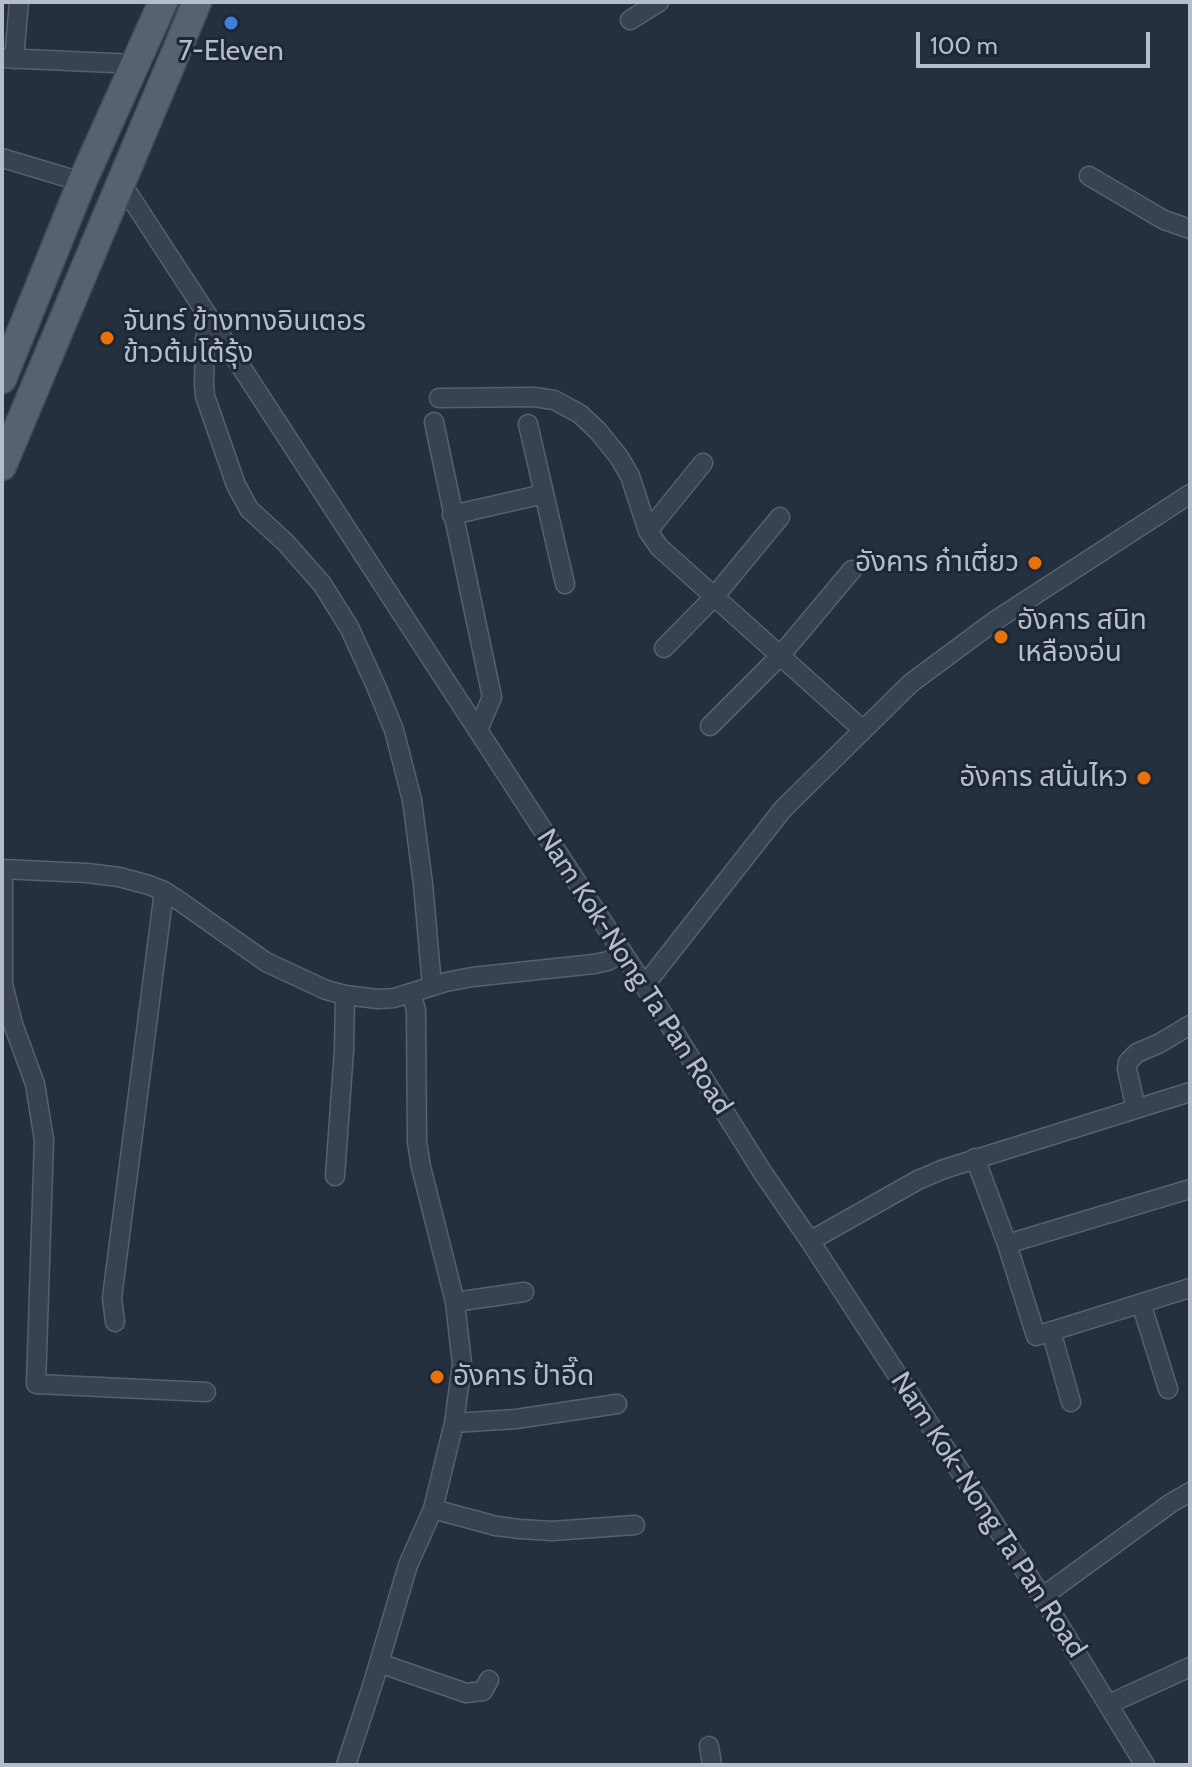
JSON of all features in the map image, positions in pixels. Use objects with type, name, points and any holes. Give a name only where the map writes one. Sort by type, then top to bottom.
[{"type":"main road","points":[[2,379],[86,175],[163,2]]},
{"type":"main road","points":[[2,466],[197,2]]},
{"type":"main road","points":[[86,175],[120,181]]},
{"type":"street","points":[[19,2],[8,58],[136,64]]},
{"type":"street","points":[[630,20],[659,2]]},
{"type":"street","points":[[2,158],[86,175]]},
{"type":"street","points":[[1089,176],[1164,220],[1190,229]]},
{"type":"street","name":"Nam Kok-Nong Ta Pan Road","points":[[120,181],[763,1173],[1042,1597],[1145,1765]]},
{"type":"street","points":[[213,324],[205,338],[205,396],[236,485],[249,509],[286,543],[322,584],[349,627],[394,730],[412,800],[432,986]]},
{"type":"street","points":[[439,398],[534,397],[554,400],[580,414],[619,457],[630,476],[648,531],[659,547],[863,730]]},
{"type":"street","points":[[434,422],[492,697],[478,730]]},
{"type":"street","points":[[528,424],[565,584]]},
{"type":"street","points":[[648,531],[703,463]]},
{"type":"street","points":[[452,515],[544,494]]},
{"type":"street","points":[[644,986],[783,809],[911,683],[996,620],[1190,494]]},
{"type":"street","points":[[664,648],[714,597],[780,517]]},
{"type":"street","points":[[710,726],[780,656],[852,570]]},
{"type":"street","points":[[206,1392],[36,1384],[44,1140],[35,1084],[13,1024],[3,984],[3,869],[119,877],[164,891],[266,962],[326,990],[345,995],[394,998],[472,977],[594,964],[622,953]]},
{"type":"street","points":[[115,1322],[112,1298],[164,891]]},
{"type":"street","points":[[346,1765],[408,1565],[433,1509],[454,1423],[462,1364],[455,1302],[417,1142],[416,1010],[411,993]]},
{"type":"street","points":[[335,1176],[345,995]]},
{"type":"street","points":[[1136,1109],[1128,1062],[1137,1053],[1190,1025]]},
{"type":"street","points":[[810,1241],[918,1180],[975,1158],[1190,1092]]},
{"type":"street","points":[[975,1158],[1036,1336],[1190,1288]]},
{"type":"street","points":[[1007,1244],[1190,1189]]},
{"type":"street","points":[[455,1302],[524,1292]]},
{"type":"street","points":[[1141,1303],[1168,1389]]},
{"type":"street","points":[[1051,1331],[1071,1402]]},
{"type":"street","points":[[454,1423],[516,1419],[617,1404]]},
{"type":"street","points":[[1042,1597],[1190,1492]]},
{"type":"street","points":[[433,1509],[496,1526],[520,1529],[552,1531],[635,1525]]},
{"type":"street","points":[[379,1663],[466,1693],[483,1691],[489,1680]]},
{"type":"street","points":[[1109,1704],[1190,1667]]},
{"type":"place","name":"7-Eleven","points":[[231,23]]},
{"type":"place","name":"จันทร์ ข้างทางอินเตอร ข้าวต้มโต้รุ้ง","points":[[107,338]]},
{"type":"place","name":"อังคาร ก๋าเตี๋ยว","points":[[1035,563]]},
{"type":"place","name":"อังคาร สนิท เหลืองอ่น","points":[[1001,637]]},
{"type":"place","name":"อังคาร สนั่นไหว","points":[[1144,778]]},
{"type":"place","name":"อังคาร ป้าอี๊ด","points":[[437,1377]]}]
